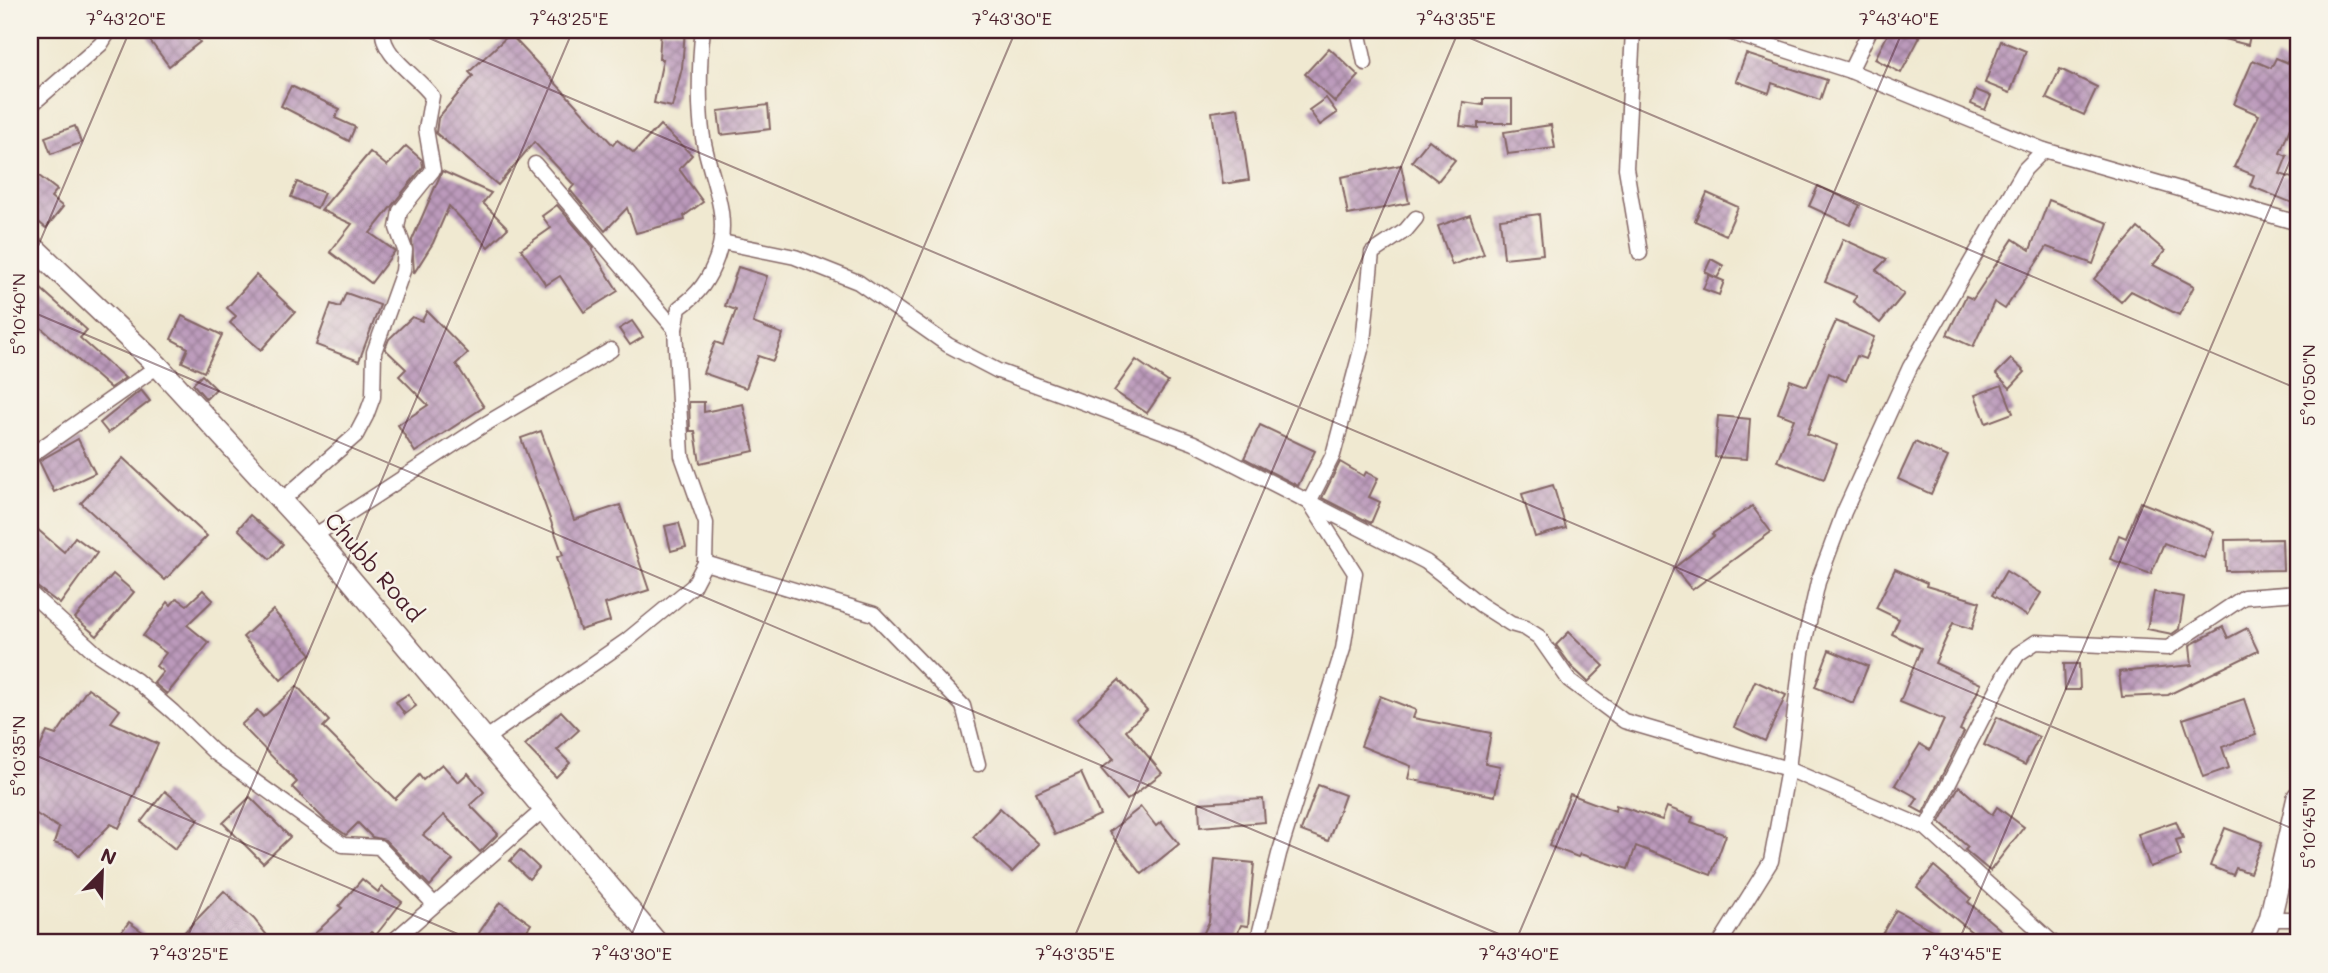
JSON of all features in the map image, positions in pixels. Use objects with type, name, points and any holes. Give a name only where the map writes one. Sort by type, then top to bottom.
[{"type":"street","points":[[30,106],[100,44],[110,30]]},
{"type":"street","points":[[281,501],[356,435],[366,416],[373,397],[374,352],[403,271],[405,250],[397,228],[400,211],[433,170],[426,129],[432,96],[388,51],[383,30]]},
{"type":"street","points":[[485,739],[626,641],[693,586],[705,563],[706,523],[682,456],[674,328],[679,308],[694,298],[710,278],[722,242],[724,219],[704,141],[700,48],[703,30]]},
{"type":"street","points":[[1357,30],[1365,63]]},
{"type":"street","points":[[1633,30],[1626,168],[1640,253]]},
{"type":"street","points":[[1723,30],[1850,71],[2044,150],[2298,223]]},
{"type":"street","points":[[1850,71],[1870,30]]},
{"type":"street","points":[[1720,943],[1771,862],[1788,769],[1802,653],[1818,582],[1844,512],[1910,368],[2025,169],[2044,150]]},
{"type":"street","points":[[535,164],[674,328]]},
{"type":"street","points":[[1310,502],[1334,454],[1363,342],[1372,253],[1406,230],[1416,218]]},
{"type":"street","points":[[722,242],[795,257],[858,282],[947,345],[998,370],[1194,443],[1426,562],[1481,605],[1511,624],[1525,628],[1539,637],[1569,680],[1624,722],[1788,769],[1926,828],[2053,943]]},
{"type":"street","name":"Chubb Road","points":[[30,244],[158,366],[314,536],[657,943]]},
{"type":"street","points":[[314,536],[482,426],[611,350]]},
{"type":"street","points":[[30,456],[158,366]]},
{"type":"street","points":[[1257,943],[1279,854],[1343,649],[1355,573],[1310,502]]},
{"type":"street","points":[[705,563],[874,614],[963,705],[978,764]]},
{"type":"street","points":[[30,593],[97,654],[136,680],[214,752],[343,845],[379,847],[434,904]]},
{"type":"street","points":[[1926,828],[2005,674],[2018,654],[2036,642],[2168,648],[2244,597],[2298,593]]},
{"type":"street","points":[[2260,943],[2270,919],[2298,797]]},
{"type":"street","points":[[391,943],[543,810]]},
{"type":"street","points":[[2270,919],[2298,919]]},
{"type":"building","points":[[142,30],[190,30],[200,42],[169,66]]},
{"type":"building","points":[[661,30],[685,30],[682,68],[672,107],[654,103],[663,59],[659,59]]},
{"type":"building","points":[[1890,30],[1907,30],[1920,37],[1901,73],[1875,59]]},
{"type":"building","points":[[2209,30],[2251,30],[2248,45],[2208,35]]},
{"type":"building","points":[[510,34],[613,145],[617,140],[634,153],[660,125],[692,155],[679,169],[703,202],[684,216],[685,220],[636,233],[627,208],[605,231],[570,190],[574,185],[534,142],[498,185],[436,133],[438,118],[473,76],[469,72]]},
{"type":"building","points":[[2001,41],[2026,51],[2010,93],[1985,83]]},
{"type":"building","points":[[1329,48],[1359,76],[1335,102],[1305,74]]},
{"type":"building","points":[[1746,54],[1827,80],[1820,100],[1772,83],[1769,93],[1736,81]]},
{"type":"building","points":[[2276,58],[2298,67],[2298,120],[2294,118],[2280,153],[2287,156],[2280,174],[2298,180],[2298,205],[2250,186],[2254,175],[2234,167],[2259,115],[2234,104],[2253,60],[2271,68]]},
{"type":"building","points":[[2060,69],[2097,87],[2084,115],[2046,98]]},
{"type":"building","points":[[291,86],[340,109],[335,118],[355,127],[349,141],[281,106]]},
{"type":"building","points":[[1976,90],[1991,96],[1985,110],[1971,104]]},
{"type":"building","points":[[1326,98],[1337,113],[1320,125],[1309,110]]},
{"type":"building","points":[[1483,99],[1512,99],[1512,123],[1478,123],[1478,128],[1460,126],[1463,102],[1483,105]]},
{"type":"building","points":[[768,105],[770,129],[721,135],[718,111]]},
{"type":"building","points":[[1238,108],[1249,180],[1223,184],[1212,112]]},
{"type":"building","points":[[1551,125],[1555,148],[1508,154],[1504,132]]},
{"type":"building","points":[[75,126],[81,143],[51,154],[45,137]]},
{"type":"building","points":[[1429,140],[1455,160],[1438,181],[1412,161]]},
{"type":"building","points":[[406,146],[422,160],[423,167],[370,233],[395,251],[371,283],[330,252],[352,224],[321,210],[370,152],[387,166]]},
{"type":"building","points":[[1401,165],[1409,203],[1348,215],[1341,177]]},
{"type":"building","points":[[30,169],[57,190],[51,197],[63,207],[46,228],[30,215]]},
{"type":"building","points":[[442,171],[491,193],[483,203],[508,228],[488,247],[449,206],[433,243],[414,273],[412,240]]},
{"type":"building","points":[[297,182],[324,193],[317,208],[291,197]]},
{"type":"building","points":[[1818,186],[1860,205],[1850,225],[1809,206]]},
{"type":"building","points":[[1707,193],[1738,207],[1726,235],[1695,221]]},
{"type":"building","points":[[2049,200],[2108,223],[2093,264],[2047,247],[2005,309],[1994,302],[1973,347],[1947,335],[1966,296],[1973,299],[2013,239],[2030,250]]},
{"type":"building","points":[[557,205],[594,248],[592,250],[618,291],[584,312],[560,276],[546,285],[521,249],[551,228],[542,216]]},
{"type":"building","points":[[1539,214],[1543,254],[1504,258],[1500,219]]},
{"type":"building","points":[[1470,215],[1484,254],[1452,265],[1438,226]]},
{"type":"building","points":[[2138,228],[2165,251],[2153,265],[2194,286],[2179,315],[2131,291],[2121,302],[2094,279]]},
{"type":"building","points":[[1843,239],[1887,259],[1876,270],[1904,294],[1880,323],[1853,301],[1857,296],[1825,282]]},
{"type":"building","points":[[1711,259],[1724,266],[1717,278],[1705,272]]},
{"type":"building","points":[[738,267],[767,276],[753,323],[783,334],[773,361],[758,356],[746,388],[703,373],[715,342],[723,345],[736,310],[725,306]]},
{"type":"building","points":[[256,275],[295,312],[261,350],[230,323],[236,316],[227,308]]},
{"type":"building","points":[[1709,275],[1724,281],[1719,295],[1703,289]]},
{"type":"building","points":[[30,279],[87,330],[80,338],[125,378],[110,388],[31,319],[39,310],[30,302]]},
{"type":"building","points":[[346,293],[380,305],[359,361],[316,345],[331,304],[340,307]]},
{"type":"building","points":[[427,311],[468,353],[456,364],[484,407],[415,452],[398,425],[428,405],[399,376],[406,369],[385,349],[389,339],[412,317],[422,321]]},
{"type":"building","points":[[182,316],[222,335],[204,372],[182,362],[188,348],[171,339]]},
{"type":"building","points":[[632,321],[643,337],[630,345],[619,329]]},
{"type":"building","points":[[1836,321],[1874,337],[1865,359],[1857,356],[1846,381],[1829,373],[1807,434],[1837,445],[1824,479],[1777,461],[1794,419],[1778,413],[1790,380],[1807,386]]},
{"type":"building","points":[[2011,359],[2025,372],[2010,388],[1996,374]]},
{"type":"building","points":[[1136,360],[1168,382],[1147,413],[1114,391]]},
{"type":"building","points":[[202,375],[216,389],[206,399],[193,384]]},
{"type":"building","points":[[2002,385],[2013,413],[1986,423],[1975,395]]},
{"type":"building","points":[[141,390],[150,401],[108,433],[100,423]]},
{"type":"building","points":[[689,402],[704,402],[704,412],[743,404],[754,451],[700,463],[695,431],[690,431]]},
{"type":"building","points":[[1718,416],[1750,419],[1747,459],[1715,457]]},
{"type":"building","points":[[1260,425],[1315,451],[1298,486],[1244,458]]},
{"type":"building","points":[[541,431],[574,520],[620,505],[649,590],[605,604],[610,621],[580,630],[557,557],[563,555],[521,438]]},
{"type":"building","points":[[78,439],[95,473],[54,492],[39,461]]},
{"type":"building","points":[[1915,442],[1948,457],[1931,494],[1898,479]]},
{"type":"building","points":[[123,458],[207,536],[165,580],[81,503]]},
{"type":"building","points":[[1340,462],[1364,476],[1366,472],[1378,478],[1369,497],[1380,502],[1371,523],[1322,498]]},
{"type":"building","points":[[1553,485],[1566,528],[1535,537],[1522,494]]},
{"type":"building","points":[[2140,502],[2214,531],[2204,558],[2164,543],[2151,574],[2110,559],[2119,535],[2126,538]]},
{"type":"building","points":[[1752,506],[1771,532],[1692,590],[1674,568],[1714,536],[1712,534]]},
{"type":"building","points":[[250,515],[283,544],[270,559],[238,529]]},
{"type":"building","points":[[30,523],[64,552],[75,537],[97,553],[60,604],[33,584],[37,580],[30,574]]},
{"type":"building","points":[[679,523],[686,547],[671,551],[665,526]]},
{"type":"building","points":[[2282,539],[2283,570],[2226,571],[2225,540]]},
{"type":"building","points":[[1895,569],[1927,583],[1926,586],[1980,602],[1972,629],[1953,623],[1935,663],[1981,684],[1960,730],[1964,732],[1923,813],[1912,807],[1918,798],[1895,785],[1920,744],[1930,750],[1944,720],[1900,702],[1921,648],[1892,634],[1899,619],[1876,608]]},
{"type":"building","points":[[2006,571],[2041,593],[2027,616],[1992,595]]},
{"type":"building","points":[[113,574],[134,592],[97,636],[75,618]]},
{"type":"building","points":[[203,590],[213,600],[187,625],[209,643],[167,694],[154,683],[163,672],[156,666],[166,653],[143,636],[168,602],[171,605],[177,598],[187,605]]},
{"type":"building","points":[[2154,592],[2184,597],[2179,629],[2172,634],[2147,629]]},
{"type":"building","points":[[273,610],[311,654],[281,680],[243,637]]},
{"type":"building","points":[[2223,627],[2228,638],[2247,628],[2258,651],[2168,695],[2122,697],[2119,672],[2192,665],[2190,645]]},
{"type":"building","points":[[1569,632],[1604,666],[1588,682],[1572,667],[1556,645]]},
{"type":"building","points":[[1829,650],[1868,666],[1853,703],[1815,687]]},
{"type":"building","points":[[2064,664],[2079,664],[2080,690],[2065,690]]},
{"type":"building","points":[[1119,680],[1147,710],[1126,730],[1162,773],[1127,800],[1101,769],[1114,759],[1077,719]]},
{"type":"building","points":[[1755,681],[1786,695],[1765,741],[1734,727]]},
{"type":"building","points":[[297,686],[329,721],[323,727],[395,799],[419,775],[423,780],[442,764],[458,782],[468,773],[484,792],[470,805],[498,834],[480,852],[444,815],[423,835],[453,860],[430,886],[385,840],[372,837],[358,823],[346,835],[325,820],[292,787],[297,782],[241,725],[257,710],[263,717]]},
{"type":"building","points":[[88,688],[120,710],[111,722],[158,744],[119,828],[111,824],[79,856],[72,849],[54,843],[59,828],[30,810],[30,769],[47,732],[56,735]]},
{"type":"building","points":[[408,694],[416,706],[405,714],[396,702]]},
{"type":"building","points":[[1380,696],[1416,710],[1413,718],[1491,733],[1485,763],[1500,766],[1495,796],[1408,779],[1411,766],[1361,746]]},
{"type":"building","points":[[2244,699],[2256,735],[2222,747],[2229,768],[2203,777],[2183,719]]},
{"type":"building","points":[[561,711],[579,730],[557,750],[570,763],[556,777],[525,745]]},
{"type":"building","points":[[1997,717],[2039,737],[2025,765],[1984,745]]},
{"type":"building","points":[[1081,773],[1100,815],[1055,835],[1036,793]]},
{"type":"building","points":[[1318,785],[1345,795],[1328,841],[1301,831]]},
{"type":"building","points":[[1959,786],[1992,815],[1997,807],[2024,827],[1990,871],[1965,850],[1968,847],[1940,822]]},
{"type":"building","points":[[165,791],[199,819],[175,849],[141,822]]},
{"type":"building","points":[[1570,794],[1615,811],[1616,805],[1662,820],[1667,807],[1693,817],[1691,822],[1726,835],[1711,875],[1636,846],[1628,869],[1580,854],[1578,857],[1549,846]]},
{"type":"building","points":[[250,797],[290,837],[263,863],[223,823]]},
{"type":"building","points":[[1263,799],[1265,822],[1200,827],[1199,803]]},
{"type":"building","points":[[1141,807],[1156,826],[1161,822],[1179,844],[1142,874],[1109,832]]},
{"type":"building","points":[[1000,808],[1039,844],[1012,872],[973,837]]},
{"type":"building","points":[[2176,821],[2183,838],[2176,840],[2181,856],[2150,867],[2138,834]]},
{"type":"building","points":[[2225,828],[2262,842],[2250,873],[2236,868],[2233,875],[2210,866]]},
{"type":"building","points":[[520,850],[539,868],[529,879],[510,861]]},
{"type":"building","points":[[1215,859],[1254,863],[1248,926],[1241,925],[1233,943],[1199,943],[1209,922]]},
{"type":"building","points":[[1934,866],[1971,898],[1968,902],[2016,943],[1985,943],[1917,887]]},
{"type":"building","points":[[362,879],[378,892],[382,887],[402,902],[376,935],[371,932],[359,943],[305,943],[342,908],[339,906]]},
{"type":"building","points":[[224,891],[254,919],[273,943],[174,943]]},
{"type":"building","points":[[500,902],[531,924],[519,943],[494,943],[479,933]]},
{"type":"building","points":[[1896,910],[1937,933],[1932,943],[1877,943]]},
{"type":"building","points":[[129,922],[144,933],[136,943],[113,943]]}]
